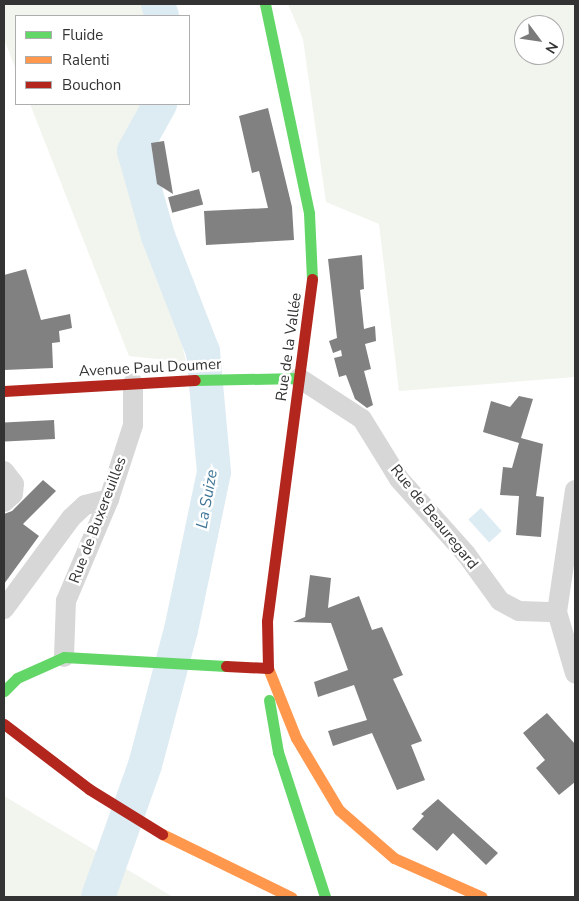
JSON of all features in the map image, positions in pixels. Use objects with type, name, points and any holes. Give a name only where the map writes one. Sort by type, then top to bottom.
[{"type":"main road","name":"Rue de la Vallée","points":[[265,4],[309,213],[312,289],[267,621],[269,706],[278,752],[325,897]]},
{"type":"main road","name":"Avenue Paul Doumer","points":[[4,391],[172,380],[299,378]]},
{"type":"main road","points":[[4,691],[16,678],[64,658],[152,664],[268,668],[296,738],[340,810],[394,858],[482,897]]},
{"type":"main road","points":[[6,726],[119,808],[176,843],[287,896]]},
{"type":"street","name":"Rue de Beauregard","points":[[299,378],[362,419],[399,479],[466,554],[500,601],[519,611],[557,612]]},
{"type":"street","name":"Rue de Buxereuilles","points":[[64,658],[66,600],[109,499],[133,425],[133,383]]},
{"type":"street","points":[[4,471],[14,484],[13,494],[4,502]]},
{"type":"street","points":[[575,490],[557,612],[575,673]]},
{"type":"street","points":[[4,610],[71,518],[85,505],[109,499]]},
{"type":"shaded area","points":[[4,4],[147,4],[152,15],[15,15],[15,67],[4,39]]},
{"type":"shaded area","points":[[288,4],[575,4],[575,377],[399,391],[379,224],[326,202],[303,39]]},
{"type":"shaded area","points":[[30,105],[142,105],[132,125],[186,362],[129,356]]},
{"type":"shaded area","points":[[481,508],[502,531],[489,542],[468,519]]},
{"type":"shaded area","points":[[4,796],[173,897],[4,897]]},
{"type":"building","points":[[268,108],[292,207],[294,240],[206,245],[204,211],[268,208],[259,171],[252,173],[239,116]]},
{"type":"building","points":[[164,141],[173,194],[157,184],[151,143]]},
{"type":"building","points":[[199,189],[203,204],[172,213],[168,197]]},
{"type":"building","points":[[362,255],[364,289],[360,290],[364,329],[375,326],[376,341],[365,344],[371,369],[364,371],[373,405],[367,408],[355,399],[346,375],[339,377],[334,358],[342,356],[341,350],[333,353],[329,341],[337,338],[328,259]]},
{"type":"building","points":[[26,269],[41,320],[70,314],[72,328],[59,331],[60,342],[52,343],[53,368],[4,370],[4,275]]},
{"type":"building","points":[[519,396],[533,399],[521,438],[543,444],[536,496],[544,497],[541,537],[516,535],[519,496],[500,495],[503,467],[512,468],[519,443],[483,432],[491,401],[510,407]]},
{"type":"building","points":[[54,420],[55,439],[5,442],[4,423]]},
{"type":"building","points":[[43,480],[56,491],[23,524],[39,536],[4,584],[4,514],[12,511]]},
{"type":"building","points":[[310,575],[331,578],[328,608],[359,596],[372,630],[382,627],[403,675],[393,679],[422,741],[411,745],[425,780],[397,790],[372,733],[333,746],[328,731],[367,720],[354,685],[318,697],[314,682],[348,670],[331,623],[293,622],[305,617]]},
{"type":"building","points":[[547,713],[575,744],[575,782],[559,795],[536,768],[545,760],[523,733]]},
{"type":"building","points":[[438,799],[498,853],[486,865],[453,833],[437,851],[412,829],[424,816],[421,814]]},
{"type":"waterway","name":"La Suize","points":[[158,4],[162,15]]},
{"type":"waterway","name":"La Suize","points":[[98,897],[145,765],[181,630],[214,472],[203,352],[158,236],[134,151],[159,105]]},
{"type":"traffic: fast","points":[[265,4],[309,213],[312,279]]},
{"type":"traffic: fast","points":[[195,380],[299,378]]},
{"type":"traffic: fast","points":[[4,691],[17,678],[64,657],[226,666]]},
{"type":"traffic: fast","points":[[269,700],[278,752],[325,897]]},
{"type":"traffic: slow","points":[[268,668],[296,738],[339,810],[394,858],[482,897]]},
{"type":"traffic: slow","points":[[162,834],[291,897]]},
{"type":"traffic: jam","points":[[226,666],[268,668],[267,621],[312,279]]},
{"type":"traffic: jam","points":[[4,391],[195,380]]},
{"type":"traffic: jam","points":[[4,724],[89,789],[162,834]]}]
